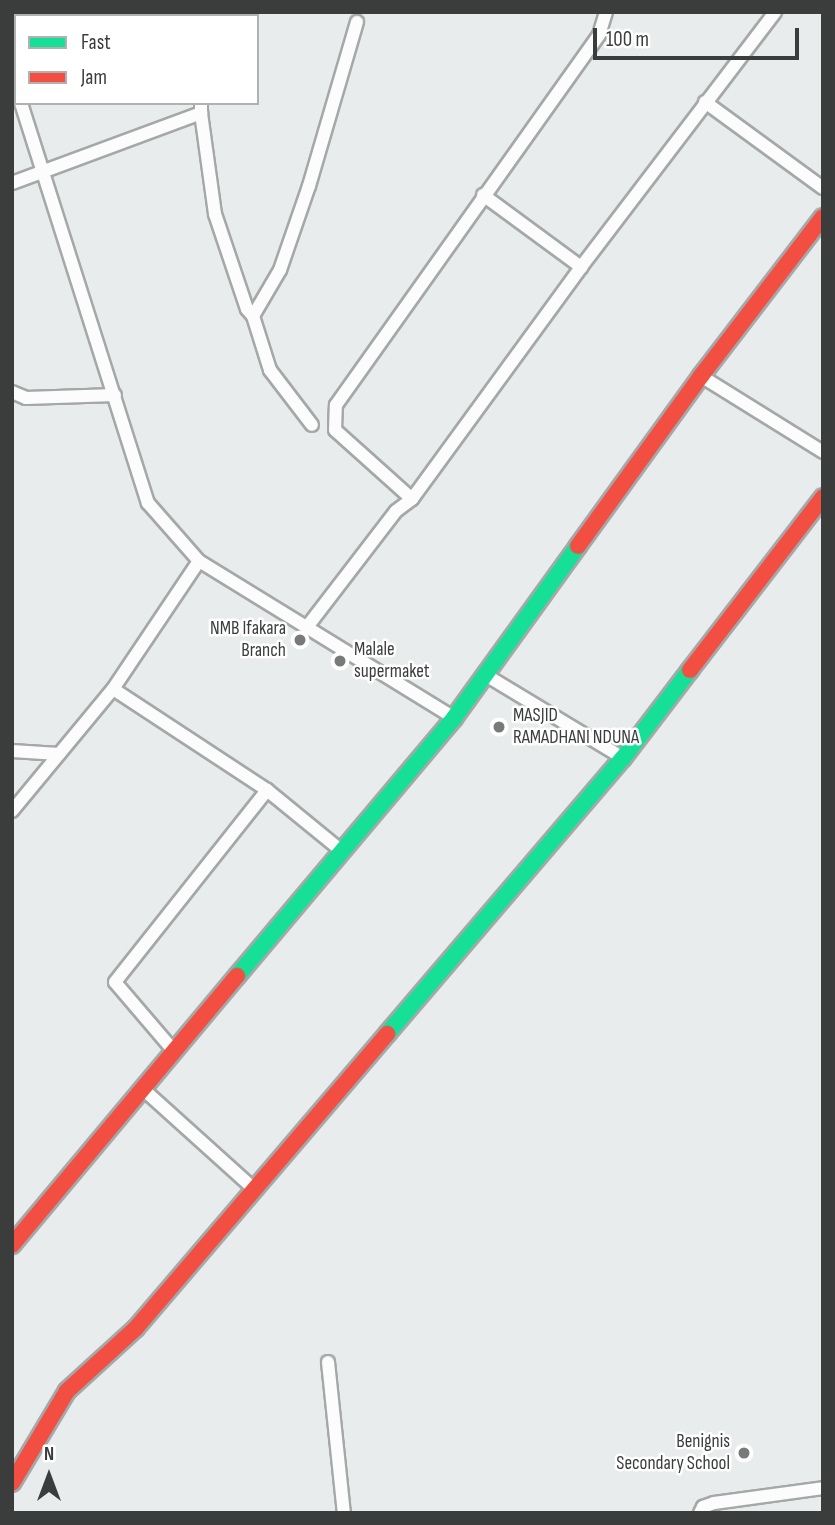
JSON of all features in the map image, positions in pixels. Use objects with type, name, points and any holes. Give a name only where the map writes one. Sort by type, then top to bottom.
[{"type":"main road","points":[[12,1245],[454,718],[701,376],[823,217]]},
{"type":"main road","points":[[12,1483],[67,1391],[136,1328],[623,758],[823,497]]},
{"type":"street","points":[[412,499],[335,430],[336,405],[599,35],[606,12]]},
{"type":"street","points":[[307,627],[396,510],[412,499],[581,267],[775,12]]},
{"type":"street","points":[[253,316],[280,270],[309,186],[357,22]]},
{"type":"street","points":[[705,102],[823,188]]},
{"type":"street","points":[[22,105],[148,503],[199,561],[454,718]]},
{"type":"street","points":[[12,183],[201,108],[215,214],[247,309],[253,316],[270,370],[312,425]]},
{"type":"street","points":[[483,195],[581,267]]},
{"type":"street","points":[[701,376],[823,452]]},
{"type":"street","points":[[12,392],[26,398],[115,395]]},
{"type":"street","points":[[12,811],[113,689],[199,561]]},
{"type":"street","points":[[484,674],[623,758]]},
{"type":"street","points":[[113,689],[267,790],[343,852]]},
{"type":"street","points":[[12,751],[59,754]]},
{"type":"street","points":[[173,1050],[115,982],[267,790]]},
{"type":"street","points":[[143,1089],[254,1189]]},
{"type":"street","points":[[328,1362],[344,1513]]},
{"type":"street","points":[[700,1513],[703,1507],[714,1503],[823,1488]]},
{"type":"traffic: fast","points":[[237,976],[454,718],[578,546]]},
{"type":"traffic: fast","points":[[387,1034],[623,758],[690,670]]},
{"type":"traffic: jam","points":[[578,546],[701,376],[823,217]]},
{"type":"traffic: jam","points":[[690,670],[823,497]]},
{"type":"traffic: jam","points":[[12,1245],[237,976]]},
{"type":"traffic: jam","points":[[12,1483],[67,1391],[136,1328],[387,1034]]},
{"type":"place","name":"NMB Ifakara Branch","points":[[300,640]]},
{"type":"place","name":"Malale supermaket","points":[[340,661]]},
{"type":"place","name":"MASJID RAMADHANI NDUNA","points":[[499,727]]},
{"type":"place","name":"Benignis Secondary School","points":[[744,1453]]}]
